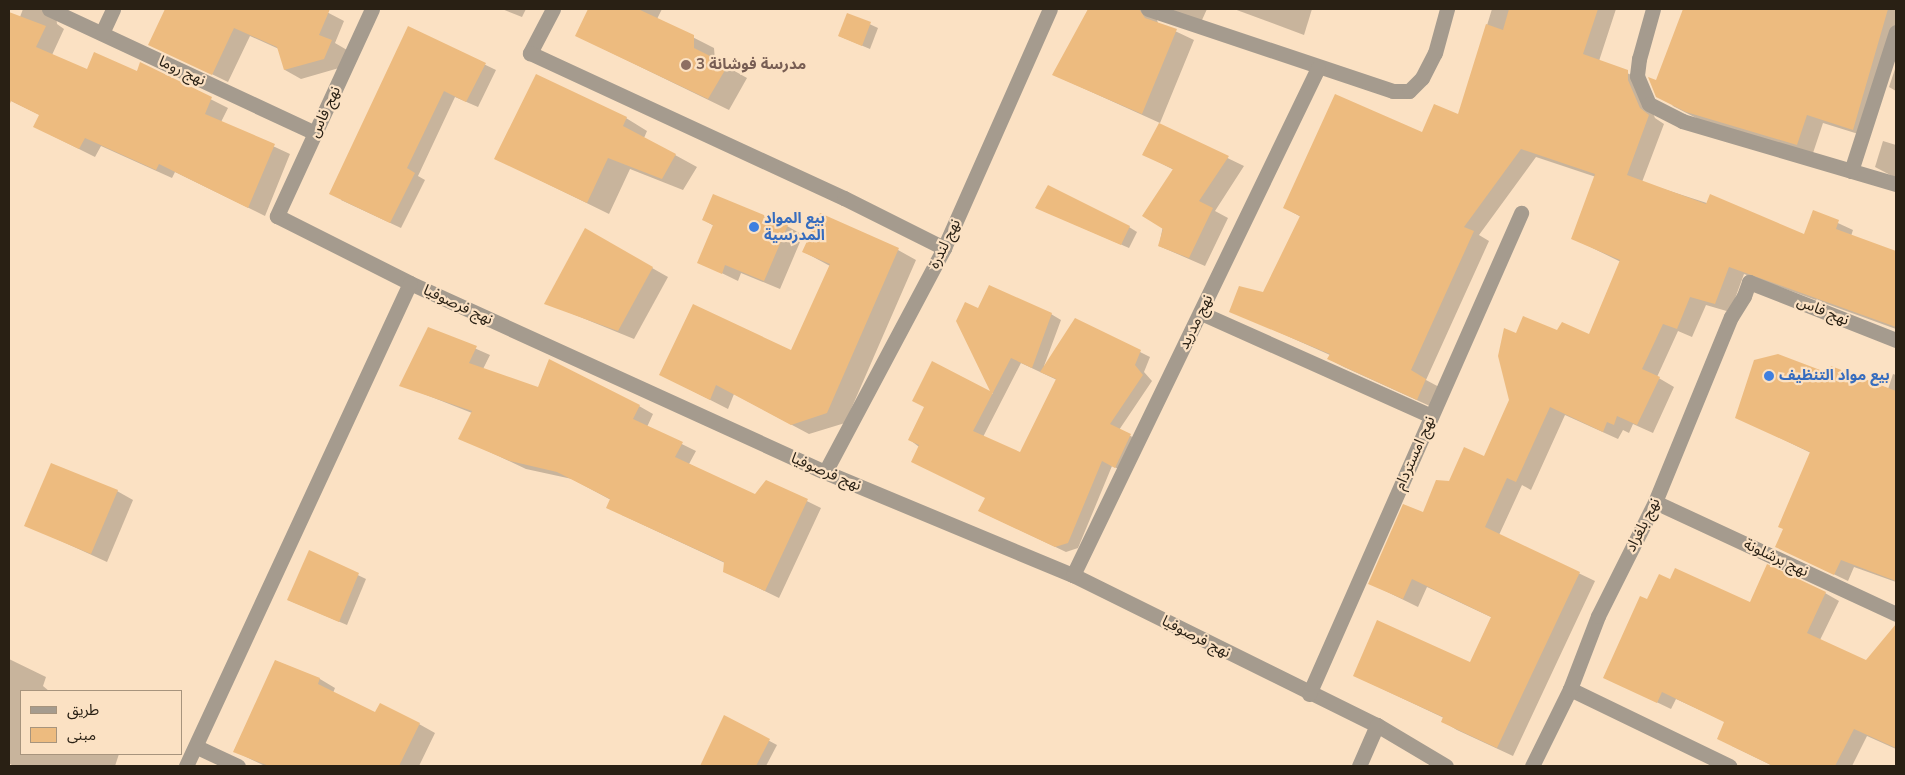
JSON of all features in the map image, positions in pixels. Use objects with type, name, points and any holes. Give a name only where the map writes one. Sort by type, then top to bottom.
[{"type":"street","name":"نهج روما","points":[[49,9],[315,133]]},
{"type":"street","points":[[102,33],[113,9]]},
{"type":"street","name":"نهج فاس","points":[[277,216],[372,9]]},
{"type":"street","points":[[553,9],[530,53],[844,198],[944,248]]},
{"type":"street","name":"نهج لندرة","points":[[825,472],[944,248],[1050,9]]},
{"type":"street","points":[[1148,9],[1318,68],[1393,91],[1410,91],[1422,78],[1435,53],[1447,9]]},
{"type":"street","points":[[1654,9],[1639,59],[1637,76],[1649,104],[1682,121],[1896,184]]},
{"type":"street","points":[[1851,171],[1896,32]]},
{"type":"street","name":"نهج مدريد","points":[[1073,575],[1318,68]]},
{"type":"street","name":"نهج امستردام","points":[[1309,694],[1521,213]]},
{"type":"street","name":"نهج فرصوفيا","points":[[277,216],[410,283],[825,472],[1073,575],[1309,694],[1377,725],[1446,766]]},
{"type":"street","name":"نهج فاس","points":[[1749,282],[1896,340]]},
{"type":"street","name":"نهج بلغراد","points":[[1532,766],[1570,689],[1598,616],[1655,502],[1731,317],[1744,296],[1749,282]]},
{"type":"street","points":[[186,766],[197,747],[410,283]]},
{"type":"street","points":[[1201,313],[1431,416]]},
{"type":"street","name":"نهج برشلونة","points":[[1655,502],[1896,614]]},
{"type":"street","points":[[1570,689],[1729,766]]},
{"type":"street","points":[[1359,766],[1377,725]]},
{"type":"street","points":[[197,747],[238,766]]},
{"type":"building","points":[[165,9],[330,9],[319,35],[332,40],[324,59],[284,70],[277,47],[234,28],[212,75],[148,45]]},
{"type":"building","points":[[588,9],[638,9],[694,35],[694,48],[728,65],[708,99],[575,36]]},
{"type":"building","points":[[1088,9],[1139,9],[1145,18],[1177,29],[1142,114],[1052,75]]},
{"type":"building","points":[[1509,9],[1598,9],[1583,54],[1628,70],[1628,80],[1640,108],[1649,115],[1627,175],[1706,204],[1710,194],[1804,234],[1813,210],[1839,220],[1836,229],[1896,251],[1896,327],[1729,267],[1715,304],[1690,297],[1677,329],[1663,324],[1642,369],[1660,377],[1637,425],[1617,416],[1614,425],[1607,422],[1603,432],[1550,407],[1516,482],[1507,478],[1485,527],[1580,572],[1497,748],[1441,722],[1443,717],[1353,676],[1377,620],[1470,662],[1491,617],[1412,579],[1403,599],[1368,584],[1403,504],[1423,512],[1436,480],[1449,481],[1464,447],[1484,456],[1509,400],[1498,356],[1504,328],[1516,333],[1523,316],[1557,330],[1562,322],[1589,334],[1620,260],[1571,239],[1595,174],[1521,149],[1464,227],[1474,231],[1411,370],[1426,379],[1417,400],[1327,359],[1330,354],[1229,312],[1239,286],[1263,292],[1300,216],[1283,208],[1335,94],[1422,132],[1434,104],[1458,114],[1486,24],[1503,30]]},
{"type":"building","points":[[1683,9],[1888,9],[1853,130],[1807,115],[1797,145],[1686,112],[1656,97],[1648,77],[1656,80]]},
{"type":"building","points":[[9,12],[46,26],[36,47],[87,69],[94,52],[137,71],[140,62],[212,97],[205,114],[275,144],[248,208],[159,164],[156,170],[85,138],[79,149],[33,127],[39,115],[11,101],[9,106]]},
{"type":"building","points":[[847,13],[871,22],[862,46],[838,36]]},
{"type":"building","points":[[408,26],[486,63],[466,102],[444,91],[407,168],[415,173],[390,223],[329,194]]},
{"type":"building","points":[[536,74],[627,117],[623,126],[676,154],[662,179],[608,158],[587,203],[494,159]]},
{"type":"building","points":[[1159,123],[1229,156],[1199,201],[1213,208],[1189,258],[1158,246],[1163,229],[1142,216],[1173,169],[1142,155]]},
{"type":"building","points":[[1048,185],[1130,226],[1121,245],[1035,208]]},
{"type":"building","points":[[713,194],[788,225],[764,281],[725,265],[722,274],[697,263],[713,225],[702,220]]},
{"type":"building","points":[[820,213],[899,248],[827,413],[791,425],[716,385],[710,400],[659,375],[693,304],[791,350],[830,264],[802,252]]},
{"type":"building","points":[[585,228],[653,267],[618,331],[544,304]]},
{"type":"building","points":[[989,285],[1052,313],[1032,368],[1011,358],[973,431],[1020,452],[1056,379],[1040,372],[1075,318],[1141,350],[1135,365],[1143,375],[1110,424],[1131,434],[1115,468],[1102,461],[1068,543],[1055,547],[978,511],[985,498],[911,462],[919,445],[908,440],[924,407],[912,401],[932,361],[990,391],[956,321],[965,302],[978,308]]},
{"type":"building","points":[[428,327],[477,346],[469,363],[538,387],[549,359],[640,405],[633,419],[683,442],[675,457],[755,494],[766,480],[808,499],[765,591],[723,572],[724,562],[606,508],[610,499],[557,472],[510,461],[458,439],[472,411],[399,386]]},
{"type":"building","points":[[1778,354],[1828,373],[1831,366],[1896,391],[1896,581],[1841,560],[1834,575],[1775,547],[1783,529],[1778,527],[1810,452],[1735,418],[1754,360]]},
{"type":"building","points":[[51,463],[118,490],[91,554],[24,526]]},
{"type":"building","points":[[309,550],[359,573],[339,622],[287,600]]},
{"type":"building","points":[[1767,564],[1826,592],[1807,633],[1866,660],[1896,624],[1896,748],[1854,729],[1835,766],[1773,766],[1717,739],[1724,722],[1662,692],[1657,703],[1603,678],[1640,596],[1647,599],[1659,574],[1670,579],[1675,568],[1750,602]]},
{"type":"building","points":[[275,660],[320,678],[318,684],[375,712],[380,703],[420,723],[399,766],[269,766],[233,752]]},
{"type":"building","points":[[724,715],[770,739],[756,766],[700,766]]},
{"type":"place","name":"مدرسة فوشانة 3","points":[[686,65]]},
{"type":"place","name":"بيع المواد المدرسية","points":[[754,227]]},
{"type":"place","name":"بيع مواد التنظيف","points":[[1769,376]]}]
